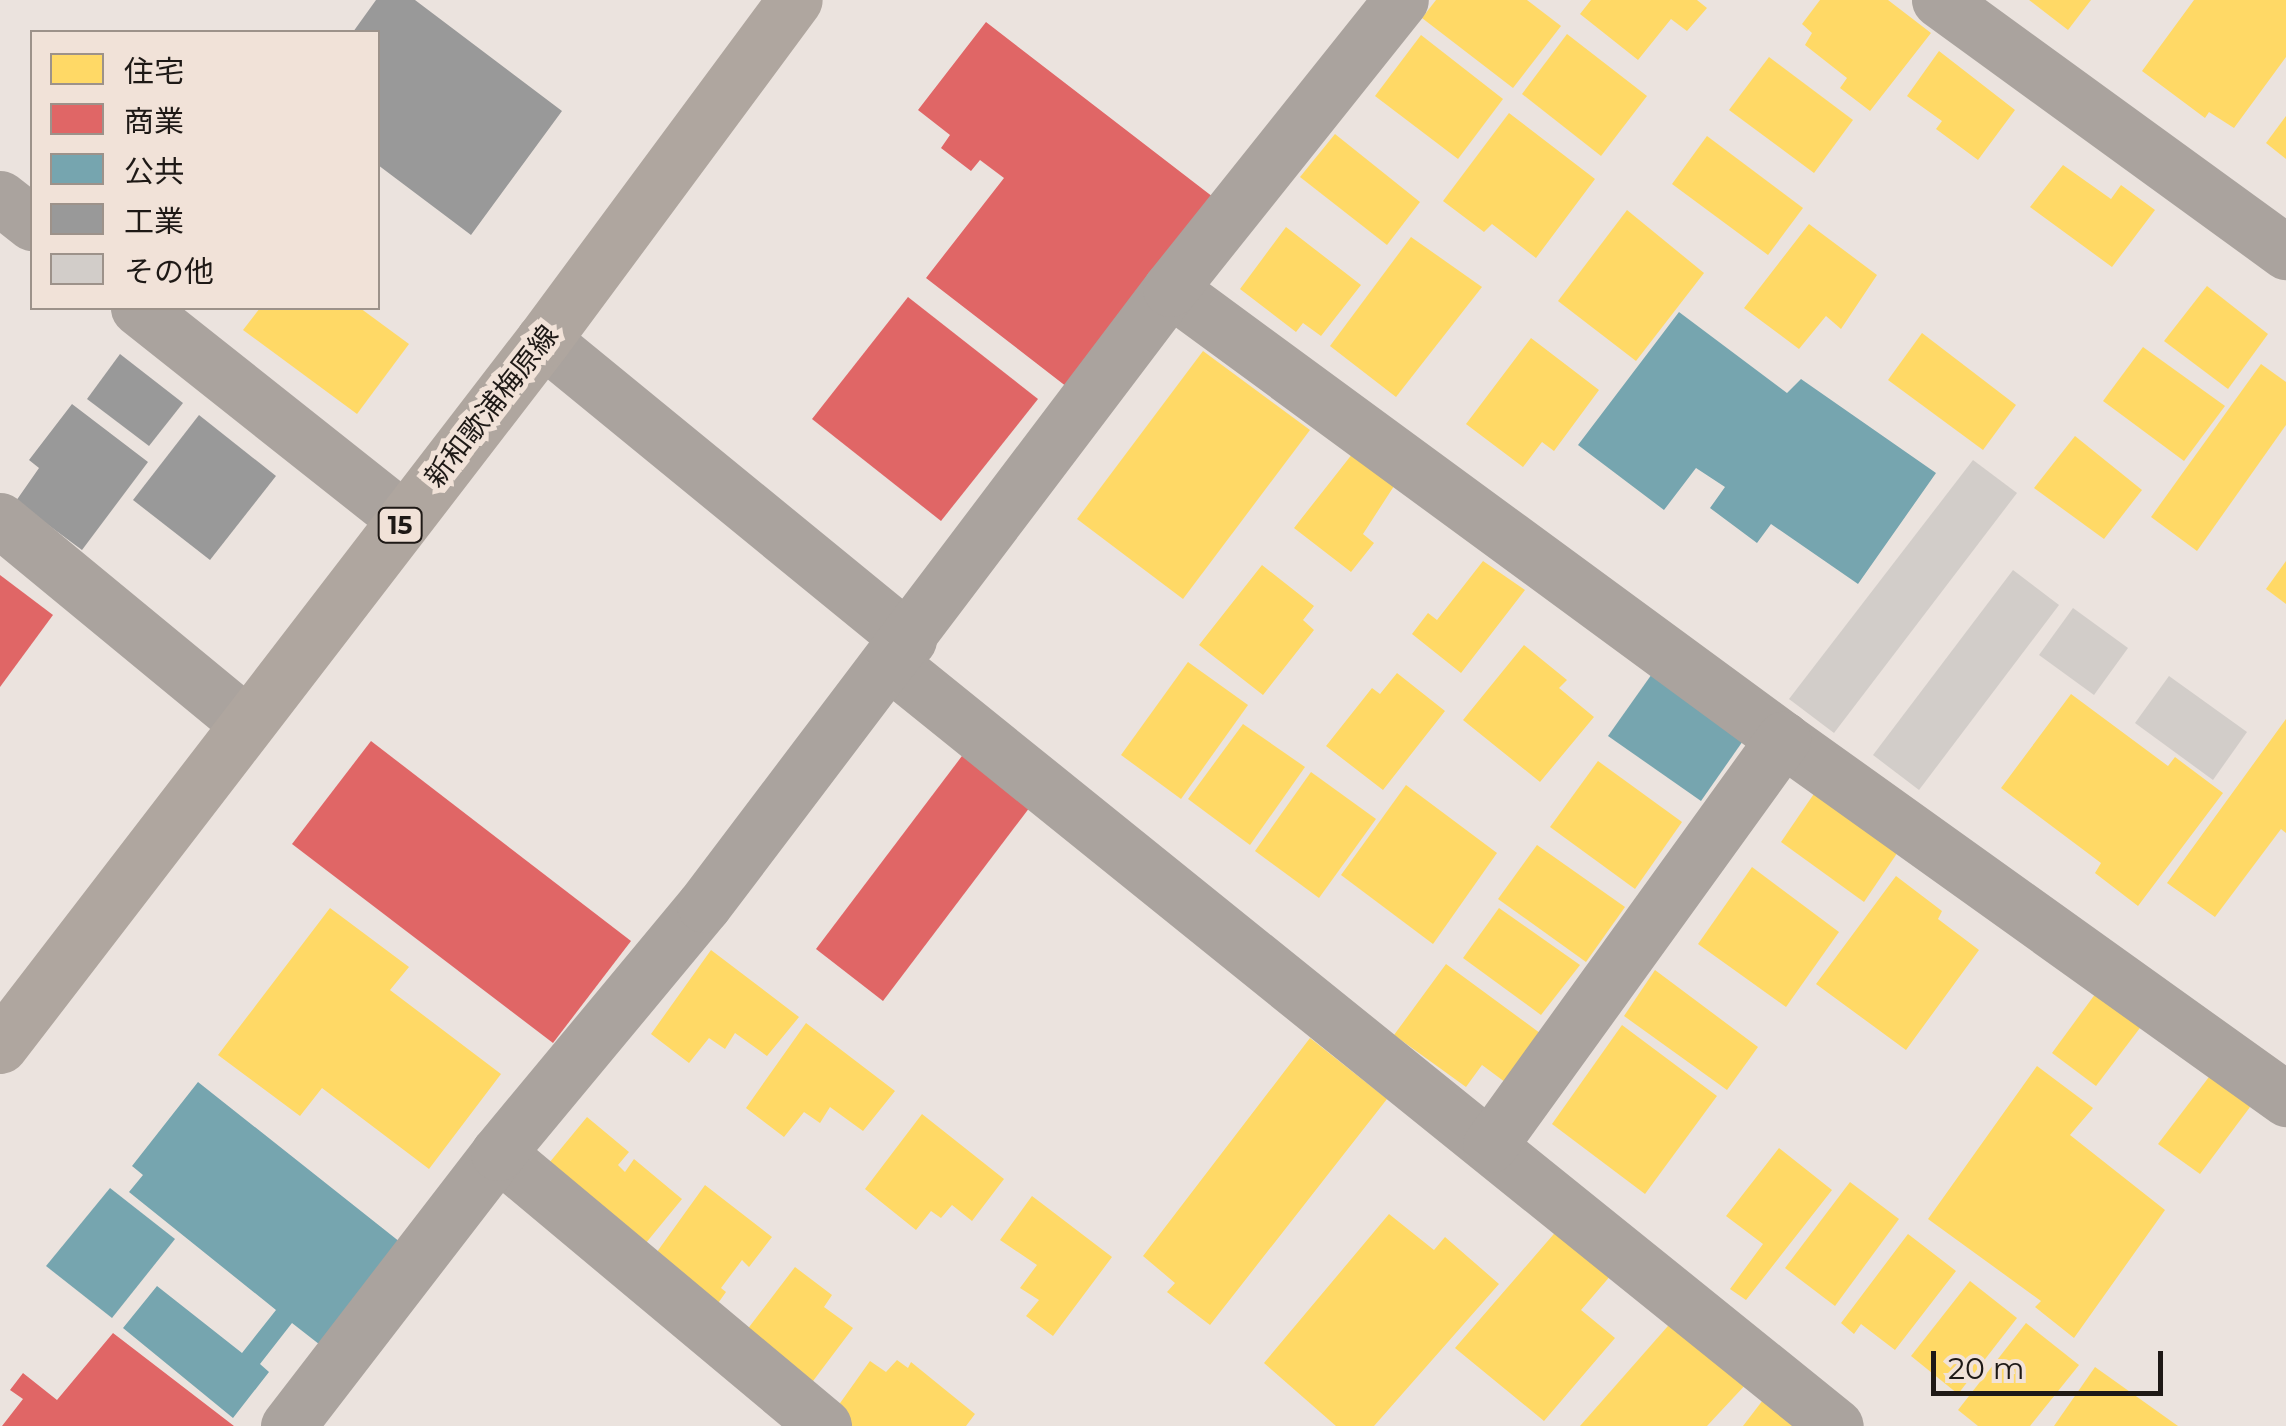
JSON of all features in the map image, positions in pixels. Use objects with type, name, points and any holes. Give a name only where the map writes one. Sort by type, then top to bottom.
[{"type":"main road","name":"新和歌浦梅原線","points":[[0,1046],[542,340],[795,0]]},
{"type":"street","points":[[288,1426],[498,1153],[704,905],[900,651],[1170,289],[1401,0]]},
{"type":"street","points":[[1939,0],[2286,252]]},
{"type":"street","points":[[0,198],[30,222]]},
{"type":"street","points":[[1170,289],[1783,739],[2286,1100]]},
{"type":"street","points":[[141,310],[404,519]]},
{"type":"street","points":[[542,340],[900,651],[1490,1145],[1836,1426]]},
{"type":"street","points":[[0,520],[245,722]]},
{"type":"street","points":[[1490,1145],[1783,739]]},
{"type":"street","points":[[498,1153],[824,1426]]},
{"type":"building: 住宅","points":[[1436,0],[1527,0],[1561,26],[1513,88],[1422,18]]},
{"type":"building: 住宅","points":[[1591,0],[1697,0],[1707,8],[1687,31],[1671,19],[1638,60],[1580,14]]},
{"type":"building: 住宅","points":[[1820,0],[1888,0],[1931,33],[1870,111],[1840,88],[1847,78],[1805,45],[1812,33],[1802,24]]},
{"type":"building: 住宅","points":[[2029,0],[2091,0],[2068,30]]},
{"type":"building: 住宅","points":[[2194,0],[2286,0],[2286,57],[2234,128],[2209,112],[2205,118],[2142,71]]},
{"type":"building: 住宅","points":[[1567,34],[1647,96],[1601,156],[1522,94]]},
{"type":"building: 住宅","points":[[1421,35],[1503,99],[1458,159],[1375,96]]},
{"type":"building: 住宅","points":[[1939,51],[2015,110],[1978,160],[1936,129],[1942,121],[1907,96]]},
{"type":"building: 住宅","points":[[1769,57],[1853,120],[1814,173],[1729,110]]},
{"type":"building: 住宅","points":[[1509,113],[1595,179],[1536,258],[1492,224],[1484,232],[1443,201]]},
{"type":"building: 住宅","points":[[2286,116],[2286,159],[2266,143]]},
{"type":"building: 住宅","points":[[1335,134],[1420,202],[1387,245],[1300,177]]},
{"type":"building: 住宅","points":[[1707,136],[1803,208],[1768,255],[1672,184]]},
{"type":"building: 住宅","points":[[2063,165],[2111,199],[2121,185],[2155,210],[2112,267],[2030,207]]},
{"type":"building: 住宅","points":[[1627,210],[1704,273],[1636,361],[1558,301]]},
{"type":"building: 住宅","points":[[1809,224],[1877,275],[1841,329],[1826,316],[1799,349],[1744,308]]},
{"type":"building: 住宅","points":[[1286,227],[1361,285],[1321,336],[1303,323],[1296,332],[1240,289]]},
{"type":"building: 住宅","points":[[1411,237],[1482,287],[1396,397],[1330,346]]},
{"type":"building: 住宅","points":[[2207,286],[2268,334],[2228,389],[2164,341]]},
{"type":"building: 住宅","points":[[258,310],[363,310],[409,344],[357,414],[243,330]]},
{"type":"building: 住宅","points":[[1922,333],[2016,405],[1983,450],[1888,380]]},
{"type":"building: 住宅","points":[[1531,338],[1599,390],[1554,451],[1542,442],[1523,467],[1466,424]]},
{"type":"building: 住宅","points":[[2143,347],[2225,406],[2184,461],[2103,401]]},
{"type":"building: 住宅","points":[[1203,351],[1310,430],[1183,599],[1077,519]]},
{"type":"building: 住宅","points":[[2261,364],[2286,382],[2286,425],[2197,551],[2151,517]]},
{"type":"building: 住宅","points":[[2075,436],[2142,490],[2104,539],[2034,488]]},
{"type":"building: 住宅","points":[[1353,453],[1396,483],[1363,534],[1374,543],[1351,572],[1294,528]]},
{"type":"building: 住宅","points":[[1483,561],[1525,590],[1461,673],[1412,634],[1428,613],[1437,620]]},
{"type":"building: 住宅","points":[[2286,561],[2286,604],[2266,589]]},
{"type":"building: 住宅","points":[[1262,565],[1314,606],[1303,620],[1314,630],[1263,695],[1199,645]]},
{"type":"building: 住宅","points":[[1524,645],[1567,680],[1559,688],[1594,717],[1540,782],[1463,720]]},
{"type":"building: 住宅","points":[[1188,662],[1248,705],[1181,799],[1121,755]]},
{"type":"building: 住宅","points":[[1397,673],[1445,711],[1383,790],[1326,746],[1372,688],[1380,694]]},
{"type":"building: 住宅","points":[[2071,694],[2168,766],[2175,757],[2223,793],[2138,906],[2095,873],[2101,863],[2001,788]]},
{"type":"building: 住宅","points":[[2286,719],[2286,833],[2281,829],[2215,917],[2167,883]]},
{"type":"building: 住宅","points":[[1243,724],[1305,767],[1250,845],[1188,799]]},
{"type":"building: 住宅","points":[[1598,761],[1682,822],[1635,889],[1550,827]]},
{"type":"building: 住宅","points":[[1311,772],[1376,819],[1319,898],[1255,851]]},
{"type":"building: 住宅","points":[[1822,782],[1902,846],[1864,902],[1781,842]]},
{"type":"building: 住宅","points":[[1406,785],[1497,853],[1433,944],[1341,875]]},
{"type":"building: 住宅","points":[[1537,845],[1625,907],[1586,962],[1498,899]]},
{"type":"building: 住宅","points":[[1752,867],[1839,932],[1786,1007],[1698,944]]},
{"type":"building: 住宅","points":[[1896,876],[1942,911],[1938,919],[1979,950],[1906,1050],[1816,984]]},
{"type":"building: 住宅","points":[[330,908],[409,967],[390,990],[501,1074],[429,1169],[322,1088],[300,1116],[218,1055]]},
{"type":"building: 住宅","points":[[1499,908],[1580,965],[1541,1015],[1463,958]]},
{"type":"building: 住宅","points":[[711,950],[799,1017],[767,1056],[735,1033],[725,1049],[709,1038],[689,1063],[651,1034]]},
{"type":"building: 住宅","points":[[1446,964],[1544,1036],[1509,1085],[1482,1065],[1466,1087],[1394,1035]]},
{"type":"building: 住宅","points":[[1655,970],[1758,1047],[1727,1090],[1624,1016]]},
{"type":"building: 住宅","points":[[2104,982],[2149,1016],[2096,1086],[2052,1053]]},
{"type":"building: 住宅","points":[[806,1023],[895,1091],[863,1131],[830,1107],[820,1123],[804,1112],[784,1137],[746,1108]]},
{"type":"building: 住宅","points":[[1622,1025],[1717,1096],[1645,1194],[1552,1124]]},
{"type":"building: 住宅","points":[[1310,1038],[1387,1099],[1210,1325],[1167,1292],[1175,1283],[1143,1256]]},
{"type":"building: 住宅","points":[[2037,1066],[2093,1108],[2070,1135],[2165,1210],[2074,1338],[2035,1307],[2041,1301],[1928,1219]]},
{"type":"building: 住宅","points":[[2215,1069],[2256,1099],[2200,1174],[2158,1144]]},
{"type":"building: 住宅","points":[[922,1114],[1004,1179],[972,1221],[952,1205],[941,1218],[931,1211],[916,1230],[865,1189]]},
{"type":"building: 住宅","points":[[587,1117],[629,1152],[618,1165],[625,1172],[634,1159],[682,1199],[632,1260],[535,1180]]},
{"type":"building: 住宅","points":[[1779,1148],[1832,1190],[1746,1300],[1730,1289],[1763,1244],[1726,1216]]},
{"type":"building: 住宅","points":[[1850,1182],[1899,1219],[1835,1306],[1785,1268]]},
{"type":"building: 住宅","points":[[705,1185],[772,1237],[749,1267],[742,1260],[721,1288],[726,1292],[706,1320],[644,1270]]},
{"type":"building: 住宅","points":[[1032,1196],[1112,1257],[1053,1336],[1026,1316],[1039,1300],[1020,1288],[1037,1265],[1000,1240]]},
{"type":"building: 住宅","points":[[1389,1214],[1434,1250],[1445,1237],[1499,1284],[1374,1426],[1336,1426],[1264,1363]]},
{"type":"building: 住宅","points":[[1559,1228],[1612,1274],[1581,1310],[1615,1338],[1544,1421],[1455,1348]]},
{"type":"building: 住宅","points":[[1908,1234],[1956,1271],[1895,1350],[1861,1324],[1854,1334],[1841,1323]]},
{"type":"building: 住宅","points":[[795,1267],[832,1295],[824,1307],[853,1328],[804,1393],[737,1343]]},
{"type":"building: 住宅","points":[[1970,1281],[2017,1318],[1958,1394],[1911,1356]]},
{"type":"building: 住宅","points":[[1675,1318],[1748,1382],[1707,1426],[1580,1426]]},
{"type":"building: 住宅","points":[[2026,1323],[2079,1365],[2030,1426],[1978,1426],[1958,1410]]},
{"type":"building: 住宅","points":[[897,1360],[908,1368],[911,1362],[975,1414],[966,1426],[852,1426],[833,1413],[870,1361],[886,1372]]},
{"type":"building: 住宅","points":[[2095,1367],[2178,1426],[2054,1426]]},
{"type":"building: 住宅","points":[[1766,1396],[1800,1426],[1743,1426]]},
{"type":"building: 商業","points":[[986,22],[1213,197],[1067,387],[926,278],[1004,178],[980,160],[971,171],[941,148],[950,135],[918,110]]},
{"type":"building: 商業","points":[[908,297],[1038,399],[941,521],[812,419]]},
{"type":"building: 商業","points":[[0,575],[53,615],[0,687]]},
{"type":"building: 商業","points":[[371,741],[631,941],[553,1043],[292,844]]},
{"type":"building: 商業","points":[[965,752],[1033,803],[883,1001],[816,949]]},
{"type":"building: 商業","points":[[113,1333],[234,1426],[2,1426],[23,1399],[10,1390],[23,1373],[57,1400]]},
{"type":"building: 公共","points":[[1679,312],[1787,393],[1801,379],[1936,473],[1858,584],[1771,524],[1757,543],[1710,508],[1725,487],[1696,468],[1664,510],[1578,445]]},
{"type":"building: 公共","points":[[1659,664],[1752,728],[1701,801],[1608,736]]},
{"type":"building: 公共","points":[[198,1082],[405,1246],[324,1348],[292,1323],[260,1364],[269,1372],[233,1418],[123,1328],[157,1286],[242,1353],[276,1310],[129,1192],[143,1175],[132,1166]]},
{"type":"building: 公共","points":[[110,1188],[175,1239],[112,1318],[46,1266]]},
{"type":"building: 工業","points":[[376,0],[415,0],[562,111],[471,235],[380,167],[380,30],[354,30]]},
{"type":"building: 工業","points":[[120,354],[183,403],[149,446],[87,399]]},
{"type":"building: 工業","points":[[72,404],[148,462],[82,550],[16,501],[39,468],[29,460]]},
{"type":"building: 工業","points":[[199,415],[276,476],[210,560],[133,500]]},
{"type":"building: その他","points":[[1973,460],[2017,493],[1834,733],[1789,699]]},
{"type":"building: その他","points":[[2013,570],[2059,605],[1919,790],[1873,755]]},
{"type":"building: その他","points":[[2073,608],[2128,648],[2094,695],[2039,655]]},
{"type":"building: その他","points":[[2169,676],[2247,732],[2213,780],[2135,723]]}]
